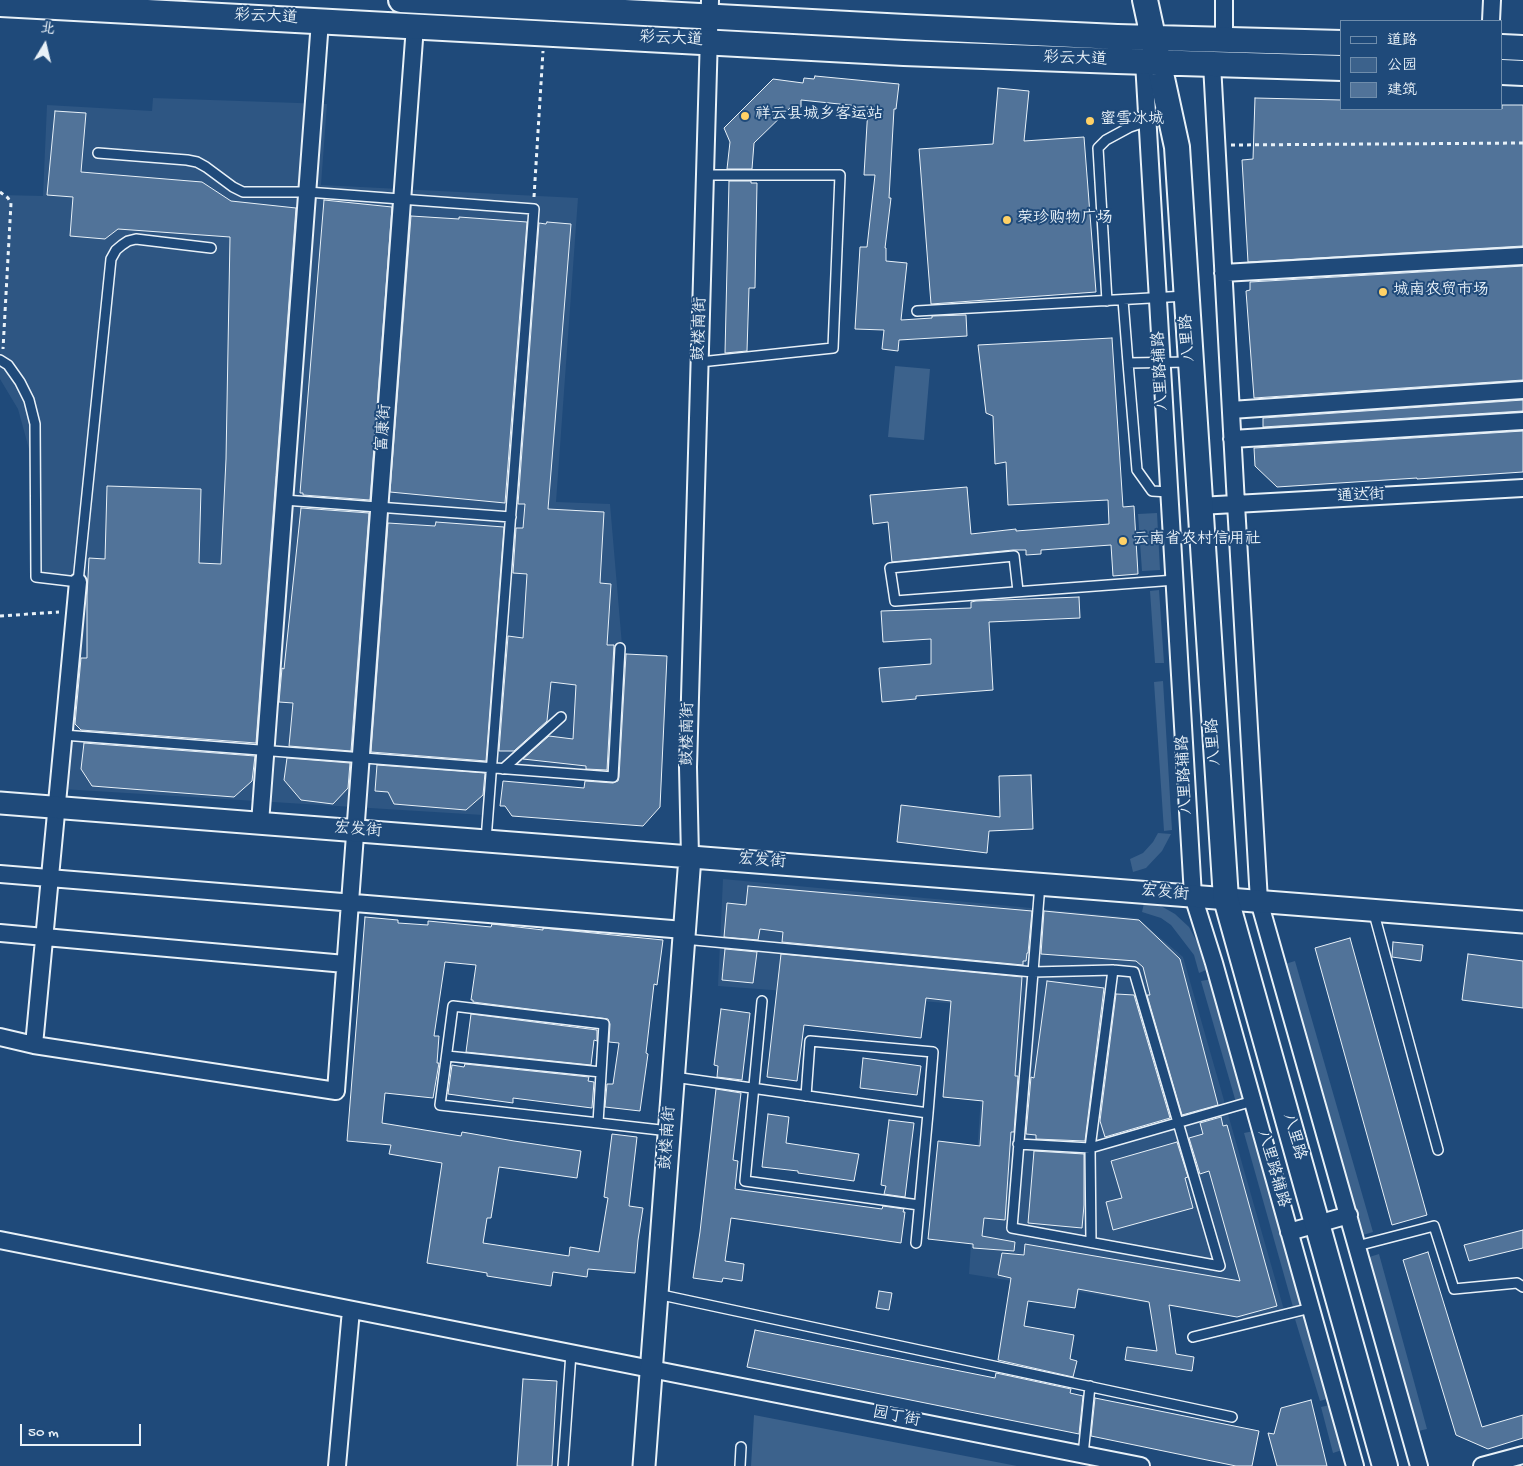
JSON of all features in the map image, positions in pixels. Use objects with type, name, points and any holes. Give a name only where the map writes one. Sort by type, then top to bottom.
[{"type":"main road","name":"彩云大道","points":[[401,0],[710,8],[915,28],[1153,38],[1340,43]]},
{"type":"main road","name":"八里路","points":[[1146,0],[1153,38],[1151,62],[1177,147],[1226,899],[1386,1466]]},
{"type":"main road","name":"彩云大道","points":[[0,4],[913,53],[1340,68]]},
{"type":"main road","points":[[1503,47],[1523,48]]},
{"type":"main road","points":[[1503,72],[1523,73]]},
{"type":"street","points":[[1224,0],[1224,40]]},
{"type":"street","points":[[1491,20],[1492,0]]},
{"type":"street","name":"鼓楼南街","points":[[644,1466],[690,856],[688,767],[710,8]]},
{"type":"street","points":[[260,823],[320,21]]},
{"type":"street","name":"富康街","points":[[34,1044],[336,1091],[415,26]]},
{"type":"street","name":"八里路辅路","points":[[1151,62],[1148,121],[1193,896],[1253,1101],[1355,1466]]},
{"type":"street","points":[[1212,64],[1232,440],[1260,901],[1419,1466]]},
{"type":"street","points":[[1223,273],[1523,256]]},
{"type":"street","points":[[1231,410],[1523,390]]},
{"type":"street","points":[[1232,440],[1523,421]]},
{"type":"street","name":"通达街","points":[[1199,506],[1523,488]]},
{"type":"street","points":[[0,1037],[34,1044],[78,582]]},
{"type":"street","name":"宏发街","points":[[0,803],[1523,922]]},
{"type":"street","points":[[0,874],[350,903],[684,934]]},
{"type":"street","points":[[0,933],[345,964]]},
{"type":"street","points":[[1290,1232],[1348,1215]]},
{"type":"street","name":"园丁街","points":[[0,1240],[652,1369],[1083,1461],[1140,1466]]},
{"type":"street","points":[[337,1466],[351,1310]]},
{"type":"street","points":[[1482,1466],[1523,1455]]},
{"type":"lane","points":[[1107,301],[1098,148],[1106,140],[1130,127],[1148,121]]},
{"type":"lane","points":[[98,153],[197,162],[232,187],[243,192],[307,192],[534,209],[486,841]]},
{"type":"lane","points":[[700,362],[833,348],[840,176],[705,175]]},
{"type":"lane","points":[[1,361],[8,365],[20,382],[29,400],[35,424],[36,577],[78,582],[111,259],[116,250],[122,245],[128,241],[136,240],[211,248]]},
{"type":"lane","points":[[917,311],[1187,296]]},
{"type":"lane","points":[[1123,300],[1137,470],[1152,491],[1170,492]]},
{"type":"lane","points":[[1128,363],[1191,362]]},
{"type":"lane","points":[[284,500],[511,517]]},
{"type":"lane","points":[[1172,539],[1202,538]]},
{"type":"lane","points":[[1018,591],[1014,556],[890,568],[895,601],[1174,580]]},
{"type":"lane","points":[[63,735],[613,777],[620,648]]},
{"type":"lane","points":[[503,769],[561,717]]},
{"type":"lane","points":[[684,934],[1033,972],[1113,970],[1134,972],[1220,1266],[1012,1228],[1018,1144],[1033,972],[1040,884]]},
{"type":"lane","points":[[1373,910],[1438,1150]]},
{"type":"lane","points":[[1091,1242],[1090,1148],[1113,970]]},
{"type":"lane","points":[[762,1001],[745,1181],[920,1205]]},
{"type":"lane","points":[[598,1123],[604,1024],[453,1006],[440,1105],[598,1123],[669,1131]]},
{"type":"lane","points":[[806,1096],[810,1041],[933,1052],[916,1243]]},
{"type":"lane","points":[[447,1056],[601,1072]]},
{"type":"lane","points":[[673,1077],[928,1113]]},
{"type":"lane","points":[[1018,1144],[1090,1148],[1253,1101]]},
{"type":"lane","points":[[1357,1246],[1434,1226],[1454,1289],[1517,1283],[1523,1287]]},
{"type":"lane","points":[[657,1294],[1232,1416]]},
{"type":"lane","points":[[1193,1336],[1311,1308]]},
{"type":"lane","points":[[563,1466],[571,1353]]},
{"type":"lane","points":[[1083,1461],[1090,1386]]},
{"type":"lane","points":[[740,1466],[741,1447]]},
{"type":"path","points":[[534,209],[544,33]]},
{"type":"path","points":[[1217,145],[1523,143]]},
{"type":"path","points":[[0,192],[11,203],[1,361]]},
{"type":"path","points":[[0,616],[75,611]]},
{"type":"shaded area","points":[[153,98],[327,104],[321,185],[578,198],[556,502],[610,504],[622,645],[615,783],[489,774],[483,815],[62,789],[81,586],[31,580],[29,449],[18,409],[0,379],[0,195],[43,196],[47,105],[152,111]]},
{"type":"shaded area","points":[[723,879],[1137,918],[1183,957],[1284,1310],[1259,1321],[969,1274],[987,1006],[718,986]]},
{"type":"green space","points":[[895,366],[930,369],[924,440],[888,437]]},
{"type":"green space","points":[[1157,513],[1160,570],[1142,571],[1138,514]]},
{"type":"green space","points":[[1159,590],[1164,663],[1155,663],[1150,591]]},
{"type":"green space","points":[[1163,681],[1172,830],[1164,831],[1154,682]]},
{"type":"green space","points":[[1158,833],[1171,834],[1162,851],[1146,868],[1133,872],[1130,859],[1143,853]]},
{"type":"green space","points":[[1144,903],[1161,906],[1175,914],[1189,927],[1197,942],[1206,970],[1199,973],[1194,955],[1171,925],[1161,918],[1142,912]]},
{"type":"green space","points":[[1295,961],[1373,1232],[1363,1235],[1285,964]]},
{"type":"green space","points":[[1212,979],[1247,1103],[1237,1106],[1201,981]]},
{"type":"green space","points":[[1254,1131],[1303,1304],[1293,1307],[1244,1133]]},
{"type":"green space","points":[[1379,1254],[1427,1429],[1414,1432],[1366,1258]]},
{"type":"green space","points":[[1305,1316],[1330,1398],[1320,1401],[1295,1319]]},
{"type":"green space","points":[[1330,1405],[1342,1450],[1333,1453],[1321,1407]]},
{"type":"green space","points":[[754,1415],[1017,1466],[751,1466]]},
{"type":"building","points":[[815,76],[899,84],[896,109],[894,109],[889,198],[891,198],[885,248],[886,261],[907,263],[901,320],[932,318],[932,316],[966,315],[967,336],[899,340],[898,351],[882,349],[884,330],[855,329],[860,247],[867,247],[875,175],[864,175],[868,107],[801,100],[801,107],[792,106],[754,143],[752,169],[727,169],[730,142],[724,128],[773,79],[803,83],[804,78],[814,79]]},
{"type":"building","name":"荣珍购物广场","points":[[998,88],[1029,91],[1024,141],[1084,137],[1096,292],[931,304],[919,149],[993,144]]},
{"type":"building","points":[[1255,98],[1340,100],[1340,110],[1503,110],[1503,105],[1523,105],[1523,246],[1248,262],[1242,160],[1253,159]]},
{"type":"building","points":[[55,111],[86,113],[81,172],[202,182],[231,201],[296,208],[256,743],[81,730],[75,724],[81,658],[87,658],[89,558],[105,559],[107,486],[201,489],[199,563],[221,564],[226,459],[230,237],[118,229],[105,239],[70,236],[73,197],[47,195]]},
{"type":"building","points":[[729,181],[751,181],[751,183],[757,183],[755,288],[749,288],[747,351],[725,353]]},
{"type":"building","points":[[324,200],[392,207],[370,500],[303,495],[303,493],[300,493]]},
{"type":"building","points":[[411,216],[527,222],[505,503],[390,492]]},
{"type":"building","points":[[547,222],[571,224],[548,509],[604,512],[600,583],[611,584],[607,645],[614,645],[607,770],[586,769],[586,766],[523,759],[549,736],[573,739],[576,685],[551,682],[547,721],[514,751],[499,751],[508,636],[523,638],[527,574],[513,573],[516,528],[523,528],[525,504],[518,504],[539,223],[546,224]]},
{"type":"building","points":[[1523,266],[1523,380],[1254,398],[1246,291],[1250,290],[1250,282]]},
{"type":"building","points":[[1112,338],[1123,507],[1134,506],[1138,574],[1113,576],[1111,545],[1041,550],[1041,554],[1026,555],[1026,550],[1013,550],[892,562],[888,522],[873,524],[870,495],[967,487],[971,534],[1016,529],[1016,531],[1109,524],[1108,500],[1008,505],[1006,462],[995,464],[993,416],[986,413],[978,345]]},
{"type":"building","points":[[1523,400],[1523,411],[1263,427],[1263,418]]},
{"type":"building","points":[[1523,431],[1523,472],[1277,487],[1255,466],[1254,448]]},
{"type":"building","points":[[301,508],[369,513],[351,751],[289,746],[293,703],[279,702]]},
{"type":"building","points":[[436,522],[504,527],[486,761],[371,752],[388,523],[435,526]]},
{"type":"building","points":[[1079,597],[1080,618],[989,622],[993,690],[916,696],[916,699],[882,702],[879,668],[931,664],[931,639],[883,642],[881,611],[971,608],[971,602],[976,601]]},
{"type":"building","points":[[626,654],[667,656],[660,807],[643,826],[512,816],[505,806],[500,806],[503,781],[584,788],[585,781],[613,783],[618,781]]},
{"type":"building","points":[[84,743],[255,756],[252,781],[234,797],[92,786],[81,769]]},
{"type":"building","points":[[287,758],[350,763],[348,788],[333,804],[301,800],[284,780]]},
{"type":"building","points":[[377,765],[485,773],[483,795],[466,810],[394,804],[388,792],[375,791]]},
{"type":"building","points":[[1031,775],[1033,829],[989,831],[987,853],[897,842],[901,805],[1000,817],[999,776]]},
{"type":"building","points":[[748,886],[1032,911],[1026,961],[1023,961],[1023,965],[782,942],[783,932],[760,929],[758,940],[724,937],[727,903],[746,905]]},
{"type":"building","points":[[1044,911],[1139,920],[1180,959],[1218,1105],[1182,1115],[1147,995],[1150,995],[1143,967],[1136,961],[1041,954]]},
{"type":"building","points":[[365,917],[398,920],[398,923],[428,925],[428,921],[491,927],[492,924],[663,940],[657,985],[654,984],[646,1053],[648,1054],[640,1111],[605,1107],[607,1084],[613,1084],[619,1043],[609,1042],[610,1024],[608,1019],[473,1002],[471,1000],[476,965],[445,962],[434,1036],[439,1036],[437,1063],[439,1063],[433,1098],[385,1093],[382,1123],[461,1136],[462,1132],[581,1151],[577,1178],[499,1167],[491,1218],[487,1218],[483,1243],[569,1256],[570,1247],[599,1252],[608,1198],[604,1197],[612,1134],[637,1137],[629,1206],[643,1208],[635,1273],[588,1269],[587,1277],[553,1272],[551,1286],[487,1276],[487,1273],[427,1263],[442,1163],[389,1154],[391,1145],[347,1141]]},
{"type":"building","points":[[1350,938],[1427,1215],[1392,1225],[1315,948]]},
{"type":"building","points":[[1393,942],[1423,945],[1421,961],[1392,957]]},
{"type":"building","points":[[725,949],[757,952],[753,983],[722,980]]},
{"type":"building","points":[[781,954],[1022,977],[1015,1076],[1018,1076],[1014,1132],[1011,1132],[1005,1220],[984,1218],[982,1236],[1015,1242],[1014,1251],[973,1248],[973,1244],[928,1239],[938,1141],[980,1146],[983,1101],[943,1097],[951,1001],[926,998],[921,1038],[804,1025],[797,1081],[767,1077]]},
{"type":"building","points":[[1468,954],[1523,961],[1523,1008],[1462,1000]]},
{"type":"building","points":[[1047,981],[1104,988],[1085,1141],[1036,1139],[1036,1135],[1026,1134],[1031,1077],[1034,1078]]},
{"type":"building","points":[[1116,994],[1134,995],[1170,1118],[1105,1137],[1100,1121]]},
{"type":"building","points":[[721,1009],[750,1013],[742,1080],[717,1077],[718,1066],[714,1065]]},
{"type":"building","points":[[471,1014],[597,1030],[597,1041],[594,1040],[591,1065],[466,1052]]},
{"type":"building","points":[[863,1058],[921,1066],[917,1095],[860,1088]]},
{"type":"building","points":[[465,1064],[589,1077],[588,1081],[594,1082],[592,1108],[513,1098],[513,1103],[448,1094],[452,1065],[464,1067]]},
{"type":"building","points":[[716,1089],[741,1093],[733,1160],[738,1161],[735,1189],[882,1209],[883,1206],[904,1209],[901,1243],[731,1218],[725,1261],[744,1264],[742,1281],[723,1278],[722,1282],[693,1278]]},
{"type":"building","points":[[768,1114],[789,1117],[786,1143],[859,1154],[854,1181],[762,1167]]},
{"type":"building","points":[[1221,1117],[1223,1126],[1227,1125],[1277,1306],[1237,1317],[1169,1305],[1176,1354],[1194,1357],[1192,1371],[1125,1360],[1127,1347],[1157,1351],[1149,1302],[1078,1289],[1075,1308],[1028,1301],[1024,1326],[1074,1335],[1070,1359],[1077,1361],[1073,1377],[998,1360],[1011,1278],[998,1275],[1002,1253],[1024,1255],[1025,1244],[1240,1281],[1209,1171],[1200,1174],[1189,1138],[1203,1134],[1200,1123]]},
{"type":"building","points":[[889,1120],[914,1123],[905,1197],[884,1194],[886,1186],[881,1185]]},
{"type":"building","points":[[1177,1142],[1188,1177],[1185,1178],[1193,1208],[1113,1230],[1106,1202],[1122,1198],[1111,1161]]},
{"type":"building","points":[[1034,1151],[1084,1154],[1082,1228],[1028,1223]]},
{"type":"building","points":[[1523,1230],[1523,1248],[1469,1261],[1464,1245]]},
{"type":"building","points":[[1428,1252],[1482,1427],[1523,1415],[1523,1438],[1488,1449],[1456,1435],[1403,1260]]},
{"type":"building","points":[[879,1291],[892,1293],[889,1310],[876,1308]]},
{"type":"building","points":[[755,1330],[995,1378],[996,1373],[1071,1389],[1070,1393],[1083,1396],[1079,1434],[747,1367]]},
{"type":"building","points":[[523,1379],[557,1381],[552,1466],[517,1466]]},
{"type":"building","points":[[1095,1398],[1259,1431],[1252,1466],[1236,1466],[1091,1436]]},
{"type":"building","points":[[1311,1400],[1327,1466],[1277,1466],[1268,1433],[1274,1434],[1281,1408]]},
{"type":"place","name":"祥云县城乡客运站","points":[[745,116]]},
{"type":"place","name":"蜜雪冰城","points":[[1090,121]]},
{"type":"place","name":"荣珍购物广场","points":[[1007,220]]},
{"type":"place","name":"城南农贸市场","points":[[1383,292]]},
{"type":"place","name":"云南省农村信用社","points":[[1123,541]]}]
